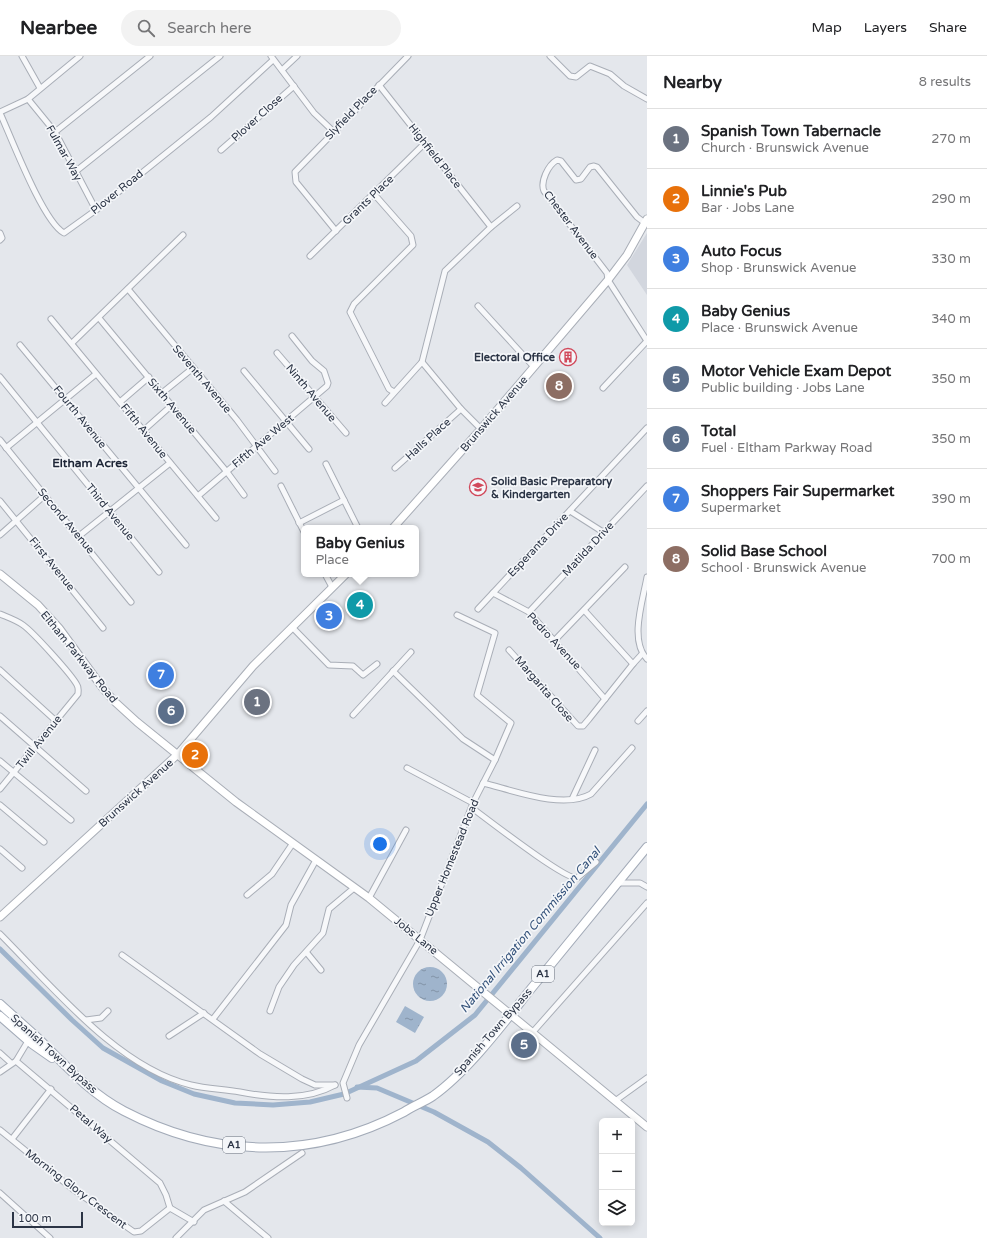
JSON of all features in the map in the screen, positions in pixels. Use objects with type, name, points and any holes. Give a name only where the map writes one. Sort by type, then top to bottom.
[{"type":"main road","name":"Brunswick Avenue","points":[[396,525],[481,429],[608,280],[627,255],[646,221]]},
{"type":"main road","name":"Eltham Parkway Road","points":[[0,574],[38,605],[59,628],[114,701],[178,754]]},
{"type":"main road","name":"Brunswick Avenue","points":[[0,917],[178,754],[253,666],[343,577]]},
{"type":"main road","name":"Jobs Lane","points":[[178,754],[236,802],[369,898],[647,1127]]},
{"type":"main road","name":"Spanish Town Bypass","points":[[0,1004],[38,1038],[90,1089],[124,1111],[186,1136],[212,1143],[264,1148],[305,1146],[329,1142],[379,1125],[433,1096],[456,1075],[511,1015],[647,847]]},
{"type":"main road","name":"A1","points":[[0,1016],[28,1041],[71,1071]]},
{"type":"street","points":[[22,56],[40,88]]},
{"type":"street","points":[[0,112],[28,99],[73,58],[80,56]]},
{"type":"street","points":[[55,132],[150,56]]},
{"type":"street","points":[[75,172],[220,56]]},
{"type":"street","points":[[282,70],[297,56]]},
{"type":"street","name":"Slyfield Place","points":[[336,231],[296,182],[295,172],[408,56]]},
{"type":"street","points":[[550,56],[570,76],[576,77],[590,66],[610,74],[624,86],[647,99]]},
{"type":"street","points":[[272,58],[314,113],[334,132]]},
{"type":"street","name":"Plover Road","points":[[0,112],[22,165],[49,216],[58,230],[64,233],[96,210],[211,117],[272,58]]},
{"type":"street","name":"Highfield Place","points":[[379,85],[491,227]]},
{"type":"street","name":"Plover Close","points":[[221,150],[294,86]]},
{"type":"street","name":"Fulmar Way","points":[[28,99],[55,132],[96,210]]},
{"type":"street","name":"Grants Place","points":[[310,256],[425,143]]},
{"type":"street","name":"Chester Avenue","points":[[608,280],[607,273],[544,191],[542,181],[554,162],[557,160],[561,161],[576,180],[581,179],[590,167],[597,167],[637,217],[646,221]]},
{"type":"street","points":[[374,194],[412,236],[413,245],[354,304],[350,312],[389,389],[394,392]]},
{"type":"street","points":[[385,403],[422,362],[445,271],[491,227],[517,206]]},
{"type":"street","points":[[72,344],[183,235]]},
{"type":"street","points":[[603,388],[647,341],[608,280]]},
{"type":"street","name":"Seventh Avenue","points":[[128,289],[258,447],[275,471]]},
{"type":"street","points":[[478,306],[534,367]]},
{"type":"street","name":"Sixth Avenue","points":[[99,318],[227,472],[244,495]]},
{"type":"street","name":"Fifth Avenue","points":[[50,319],[216,518]]},
{"type":"street","name":"Fifth Ave West","points":[[198,496],[258,447],[327,386],[328,383],[324,371],[312,361],[292,336]]},
{"type":"street","name":"Fourth Avenue","points":[[20,345],[186,545]]},
{"type":"street","name":"Ninth Avenue","points":[[277,352],[346,433]]},
{"type":"street","points":[[422,362],[481,429]]},
{"type":"street","points":[[162,393],[192,368]]},
{"type":"street","points":[[244,371],[309,449]]},
{"type":"street","points":[[6,448],[96,374]]},
{"type":"street","name":"Third Avenue","points":[[0,377],[159,572]]},
{"type":"street","points":[[120,402],[149,377]]},
{"type":"street","points":[[144,430],[172,405]]},
{"type":"street","name":"Halls Place","points":[[395,468],[462,409]]},
{"type":"street","name":"Esperanta Drive","points":[[478,609],[647,428]]},
{"type":"street","name":"Second Avenue","points":[[0,440],[131,602]]},
{"type":"street","points":[[79,536],[170,463]]},
{"type":"street","points":[[326,464],[356,525]]},
{"type":"street","points":[[281,486],[301,527]]},
{"type":"street","name":"Matilda Drive","points":[[528,612],[647,486]]},
{"type":"street","points":[[0,535],[44,496]]},
{"type":"street","points":[[299,523],[344,500]]},
{"type":"street","name":"First Avenue","points":[[0,501],[103,628]]},
{"type":"street","points":[[570,511],[603,532]]},
{"type":"street","points":[[555,640],[625,567]]},
{"type":"street","points":[[327,577],[332,587]]},
{"type":"street","points":[[647,577],[639,618],[639,647],[642,654],[647,659]]},
{"type":"street","name":"Pedro Avenue","points":[[493,593],[528,612],[555,640],[605,699]]},
{"type":"street","points":[[584,610],[633,664]]},
{"type":"street","name":"Twill Avenue","points":[[0,614],[21,624],[29,630],[77,685],[78,694],[0,789]]},
{"type":"street","name":"Upper Homestead Road","points":[[343,1084],[359,1044],[420,940],[482,783],[495,760],[510,723],[477,695],[495,633],[457,615]]},
{"type":"street","points":[[292,627],[329,665],[353,666],[363,675],[377,664]]},
{"type":"street","name":"Margarita Close","points":[[509,650],[578,726],[583,726],[642,654]]},
{"type":"street","points":[[353,714],[411,652]]},
{"type":"street","points":[[0,670],[56,721]]},
{"type":"street","points":[[393,671],[463,739],[495,760]]},
{"type":"street","points":[[638,721],[647,711]]},
{"type":"street","points":[[0,716],[86,791]]},
{"type":"street","points":[[482,783],[557,800],[583,799],[591,794],[632,748]]},
{"type":"street","points":[[572,800],[595,750]]},
{"type":"street","points":[[0,761],[71,820]]},
{"type":"street","points":[[407,768],[473,805],[555,869],[573,879],[577,878],[596,862]]},
{"type":"street","points":[[0,805],[44,842]]},
{"type":"street","points":[[369,898],[406,830]]},
{"type":"street","points":[[247,895],[272,874],[293,843]]},
{"type":"street","points":[[0,849],[22,868]]},
{"type":"street","points":[[212,1019],[286,925],[291,905],[316,860]]},
{"type":"street","points":[[618,883],[640,883],[647,886]]},
{"type":"street","points":[[270,1011],[279,987],[294,965],[307,953],[323,933],[329,908],[354,888]]},
{"type":"street","points":[[532,1033],[647,903]]},
{"type":"street","points":[[0,934],[86,1020],[97,1033],[130,1057],[166,1076],[191,1085],[265,1097],[295,1096],[324,1091],[335,1085]]},
{"type":"street","points":[[307,953],[321,970]]},
{"type":"street","points":[[122,955],[260,1054],[302,1079],[315,1085],[343,1084],[347,1098]]},
{"type":"street","points":[[86,1020],[100,1018],[108,1012]]},
{"type":"street","points":[[169,1036],[204,1013]]},
{"type":"street","points":[[0,1072],[13,1062],[28,1041]]},
{"type":"street","name":"Petal Way","points":[[0,1053],[51,1089],[160,1183],[170,1208]]},
{"type":"street","points":[[615,1101],[647,1078]]},
{"type":"street","points":[[12,1140],[51,1089]]},
{"type":"street","name":"Morning Glory Crescent","points":[[0,1130],[74,1190],[134,1232],[141,1231],[170,1208]]},
{"type":"street","points":[[176,1238],[194,1222],[204,1210],[245,1192],[302,1153]]},
{"type":"street","points":[[0,1194],[50,1238]]},
{"type":"street","points":[[224,1201],[268,1238]]},
{"type":"street","points":[[170,1208],[194,1222]]},
{"type":"shaded area","points":[[647,233],[647,295],[627,265]]},
{"type":"water","points":[[427,967],[433,967],[437,968],[444,974],[447,984],[446,991],[440,998],[433,1001],[427,1001],[423,1000],[416,994],[413,987],[413,981],[414,977],[420,970]]},
{"type":"water","points":[[405,1006],[424,1017],[415,1033],[396,1022]]},
{"type":"waterway","name":"National Irrigation Commission Canal","points":[[0,949],[72,1020],[103,1048],[162,1081],[194,1094],[235,1103],[273,1105],[310,1102],[344,1094],[416,1061],[475,1015],[647,804]]},
{"type":"waterway","points":[[357,1087],[377,1088],[434,1112],[488,1142],[521,1168],[600,1238]]},
{"type":"place","name":"Electoral Office","points":[[568,357]]},
{"type":"place","name":"Solid Base School","points":[[559,386]]},
{"type":"place","name":"Solid Basic Preparatory & Kindergarten","points":[[478,487]]},
{"type":"place","name":"Baby Genius","points":[[360,605]]},
{"type":"place","name":"Auto Focus","points":[[329,616]]},
{"type":"place","name":"Shoppers Fair Supermarket","points":[[161,675]]},
{"type":"place","name":"Spanish Town Tabernacle","points":[[257,702]]},
{"type":"place","name":"Total","points":[[171,711]]},
{"type":"place","name":"Linnie's Pub","points":[[195,755]]},
{"type":"place","name":"Motor Vehicle Exam Depot","points":[[524,1045]]},
{"type":"district","name":"Eltham Acres","points":[[90,463]]}]
